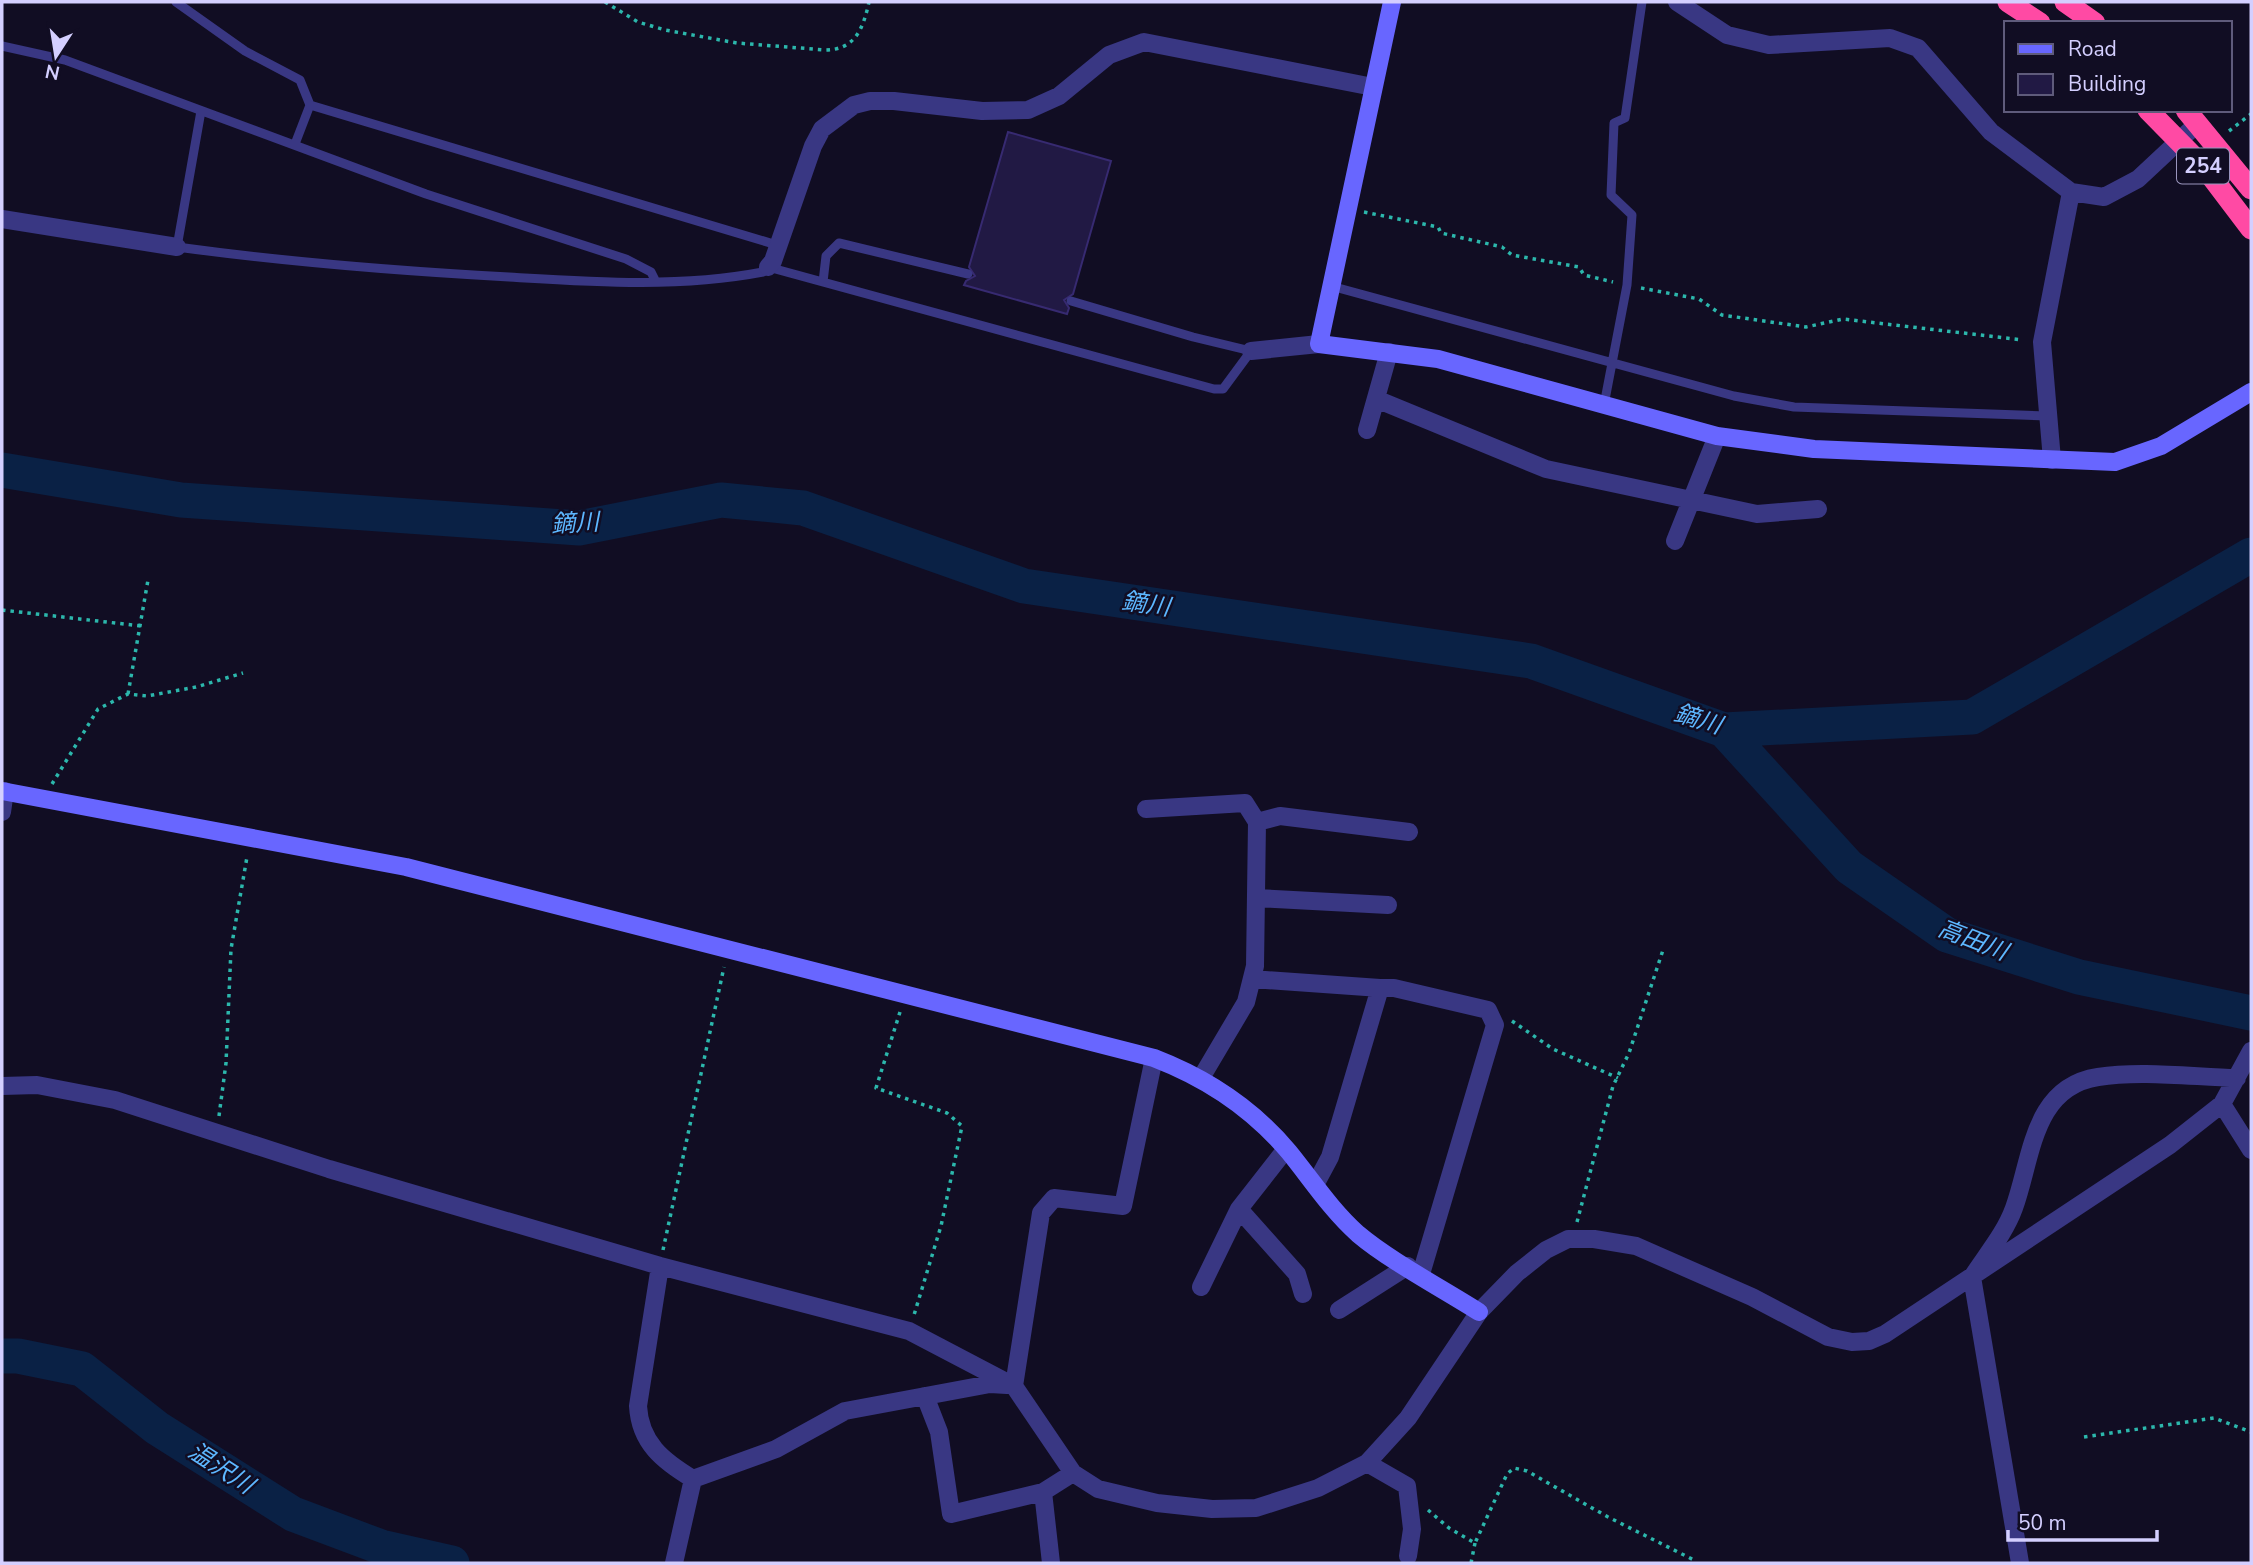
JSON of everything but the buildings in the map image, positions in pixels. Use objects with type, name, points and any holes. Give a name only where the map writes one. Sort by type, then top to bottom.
[{"type":"highway","points":[[2008,2],[2037,21]]},
{"type":"highway","points":[[2066,2],[2092,21]]},
{"type":"highway","name":"254","points":[[2150,112],[2204,167],[2251,229]]},
{"type":"highway","name":"254","points":[[2192,117],[2251,188]]},
{"type":"street","points":[[1319,344],[1392,2]]},
{"type":"street","points":[[1677,2],[1727,35],[1769,45],[1890,38],[1918,48],[1991,132],[2071,192],[2104,197],[2138,179],[2180,141],[2192,117]]},
{"type":"street","points":[[768,267],[822,130],[854,105],[870,101],[894,101],[982,111],[1028,110],[1059,96],[1109,55],[1144,42],[1373,87]]},
{"type":"street","points":[[2052,460],[2042,342],[2071,192]]},
{"type":"street","points":[[2,219],[177,247]]},
{"type":"street","points":[[1251,351],[1319,344],[1438,359],[1717,436],[1814,449],[2115,463],[2161,446],[2251,392]]},
{"type":"street","points":[[1367,430],[1389,352]]},
{"type":"street","points":[[1376,399],[1546,469],[1757,514],[1818,509]]},
{"type":"street","points":[[1675,541],[1717,436]]},
{"type":"street","points":[[2,812],[3,791],[406,867],[1154,1058],[1202,1078],[1244,1109],[1286,1149],[1359,1235],[1479,1312]]},
{"type":"street","points":[[1146,809],[1245,803],[1257,822],[1255,967],[1246,1002],[1202,1078]]},
{"type":"street","points":[[1257,822],[1280,816],[1409,832]]},
{"type":"street","points":[[1256,898],[1388,905]]},
{"type":"street","points":[[1252,979],[1394,988],[1488,1010],[1495,1025],[1414,1270],[1339,1310]]},
{"type":"street","points":[[1315,1185],[1330,1157],[1380,988]]},
{"type":"street","points":[[2,1086],[37,1085],[115,1100],[328,1169],[660,1266],[909,1331],[1014,1385],[1073,1473],[1098,1489],[1157,1503],[1212,1508],[1256,1508],[1318,1488],[1367,1463],[1408,1418],[1479,1312],[1517,1273],[1546,1251],[1572,1239],[1594,1239],[1636,1246],[1752,1297],[1828,1337],[1852,1342],[1870,1341],[1885,1334],[2170,1145],[2222,1104],[2251,1051]]},
{"type":"street","points":[[1014,1385],[1041,1213],[1054,1199],[1123,1206],[1154,1058]]},
{"type":"street","points":[[2020,1563],[1972,1277],[2007,1223],[2037,1125],[2053,1101],[2074,1085],[2097,1077],[2240,1073]]},
{"type":"street","points":[[2222,1104],[2251,1150]]},
{"type":"street","points":[[1201,1287],[1212,1258],[1239,1209],[1286,1149]]},
{"type":"street","points":[[1239,1209],[1297,1274],[1303,1294]]},
{"type":"street","points":[[660,1266],[638,1406],[639,1423],[650,1446],[668,1464],[693,1479]]},
{"type":"street","points":[[693,1479],[776,1448],[845,1410],[990,1384],[1014,1385]]},
{"type":"street","points":[[925,1396],[939,1432],[951,1514],[1043,1492],[1073,1473]]},
{"type":"street","points":[[1367,1463],[1407,1486],[1412,1530],[1408,1556]]},
{"type":"street","points":[[674,1563],[693,1479]]},
{"type":"street","points":[[1043,1492],[1051,1563]]},
{"type":"lane","points":[[176,2],[245,51],[300,80],[310,105],[295,144]]},
{"type":"lane","points":[[1604,405],[1627,285],[1632,215],[1611,195],[1614,124],[1625,118],[1642,2]]},
{"type":"lane","points":[[2,46],[65,60],[426,194],[626,259],[651,272],[656,282]]},
{"type":"lane","points":[[310,105],[777,245]]},
{"type":"lane","points":[[201,111],[177,247],[260,258],[446,274],[618,283],[717,281],[763,272],[768,267],[1223,389],[1251,351],[1071,301]]},
{"type":"lane","points":[[823,282],[826,256],[839,243],[968,274]]},
{"type":"lane","points":[[1331,286],[1734,396],[1794,407],[2048,416]]},
{"type":"path","points":[[605,2],[638,22],[665,30],[737,43],[825,50],[838,50],[849,45],[860,33],[869,2]]},
{"type":"path","points":[[2214,143],[2251,114]]},
{"type":"path","points":[[1349,209],[1438,227],[1441,233],[1502,247],[1512,255],[1579,267],[1584,275],[1699,299],[1722,315],[1806,327],[1843,318],[2042,342]]},
{"type":"path","points":[[128,694],[148,580]]},
{"type":"path","points":[[2,610],[141,626]]},
{"type":"path","points":[[45,798],[99,709],[128,694],[148,696],[196,687],[243,673]]},
{"type":"path","points":[[217,1132],[226,1063],[230,949],[251,837]]},
{"type":"path","points":[[1572,1239],[1618,1078],[1664,947]]},
{"type":"path","points":[[660,1266],[728,949]]},
{"type":"path","points":[[905,995],[876,1088],[947,1113],[962,1126],[942,1226],[909,1331]]},
{"type":"path","points":[[1488,1010],[1511,1020],[1553,1049],[1618,1078]]},
{"type":"path","points":[[2084,1437],[2214,1418],[2251,1432]]},
{"type":"path","points":[[1471,1563],[1475,1543],[1507,1474],[1514,1468],[1527,1471],[1608,1517],[1694,1560]]},
{"type":"path","points":[[1407,1486],[1418,1490],[1428,1510],[1449,1528],[1475,1543]]},
{"type":"waterway","name":"鏑川","points":[[2,470],[181,500],[579,528],[721,500],[803,508],[1024,586],[1531,661],[1724,730],[1972,717],[2251,555]]},
{"type":"waterway","name":"高田川","points":[[1724,730],[1849,867],[1947,935],[2079,977],[2251,1013]]},
{"type":"waterway","name":"温沢川","points":[[2,1356],[18,1356],[82,1369],[157,1428],[293,1514],[381,1547],[452,1563]]}]
